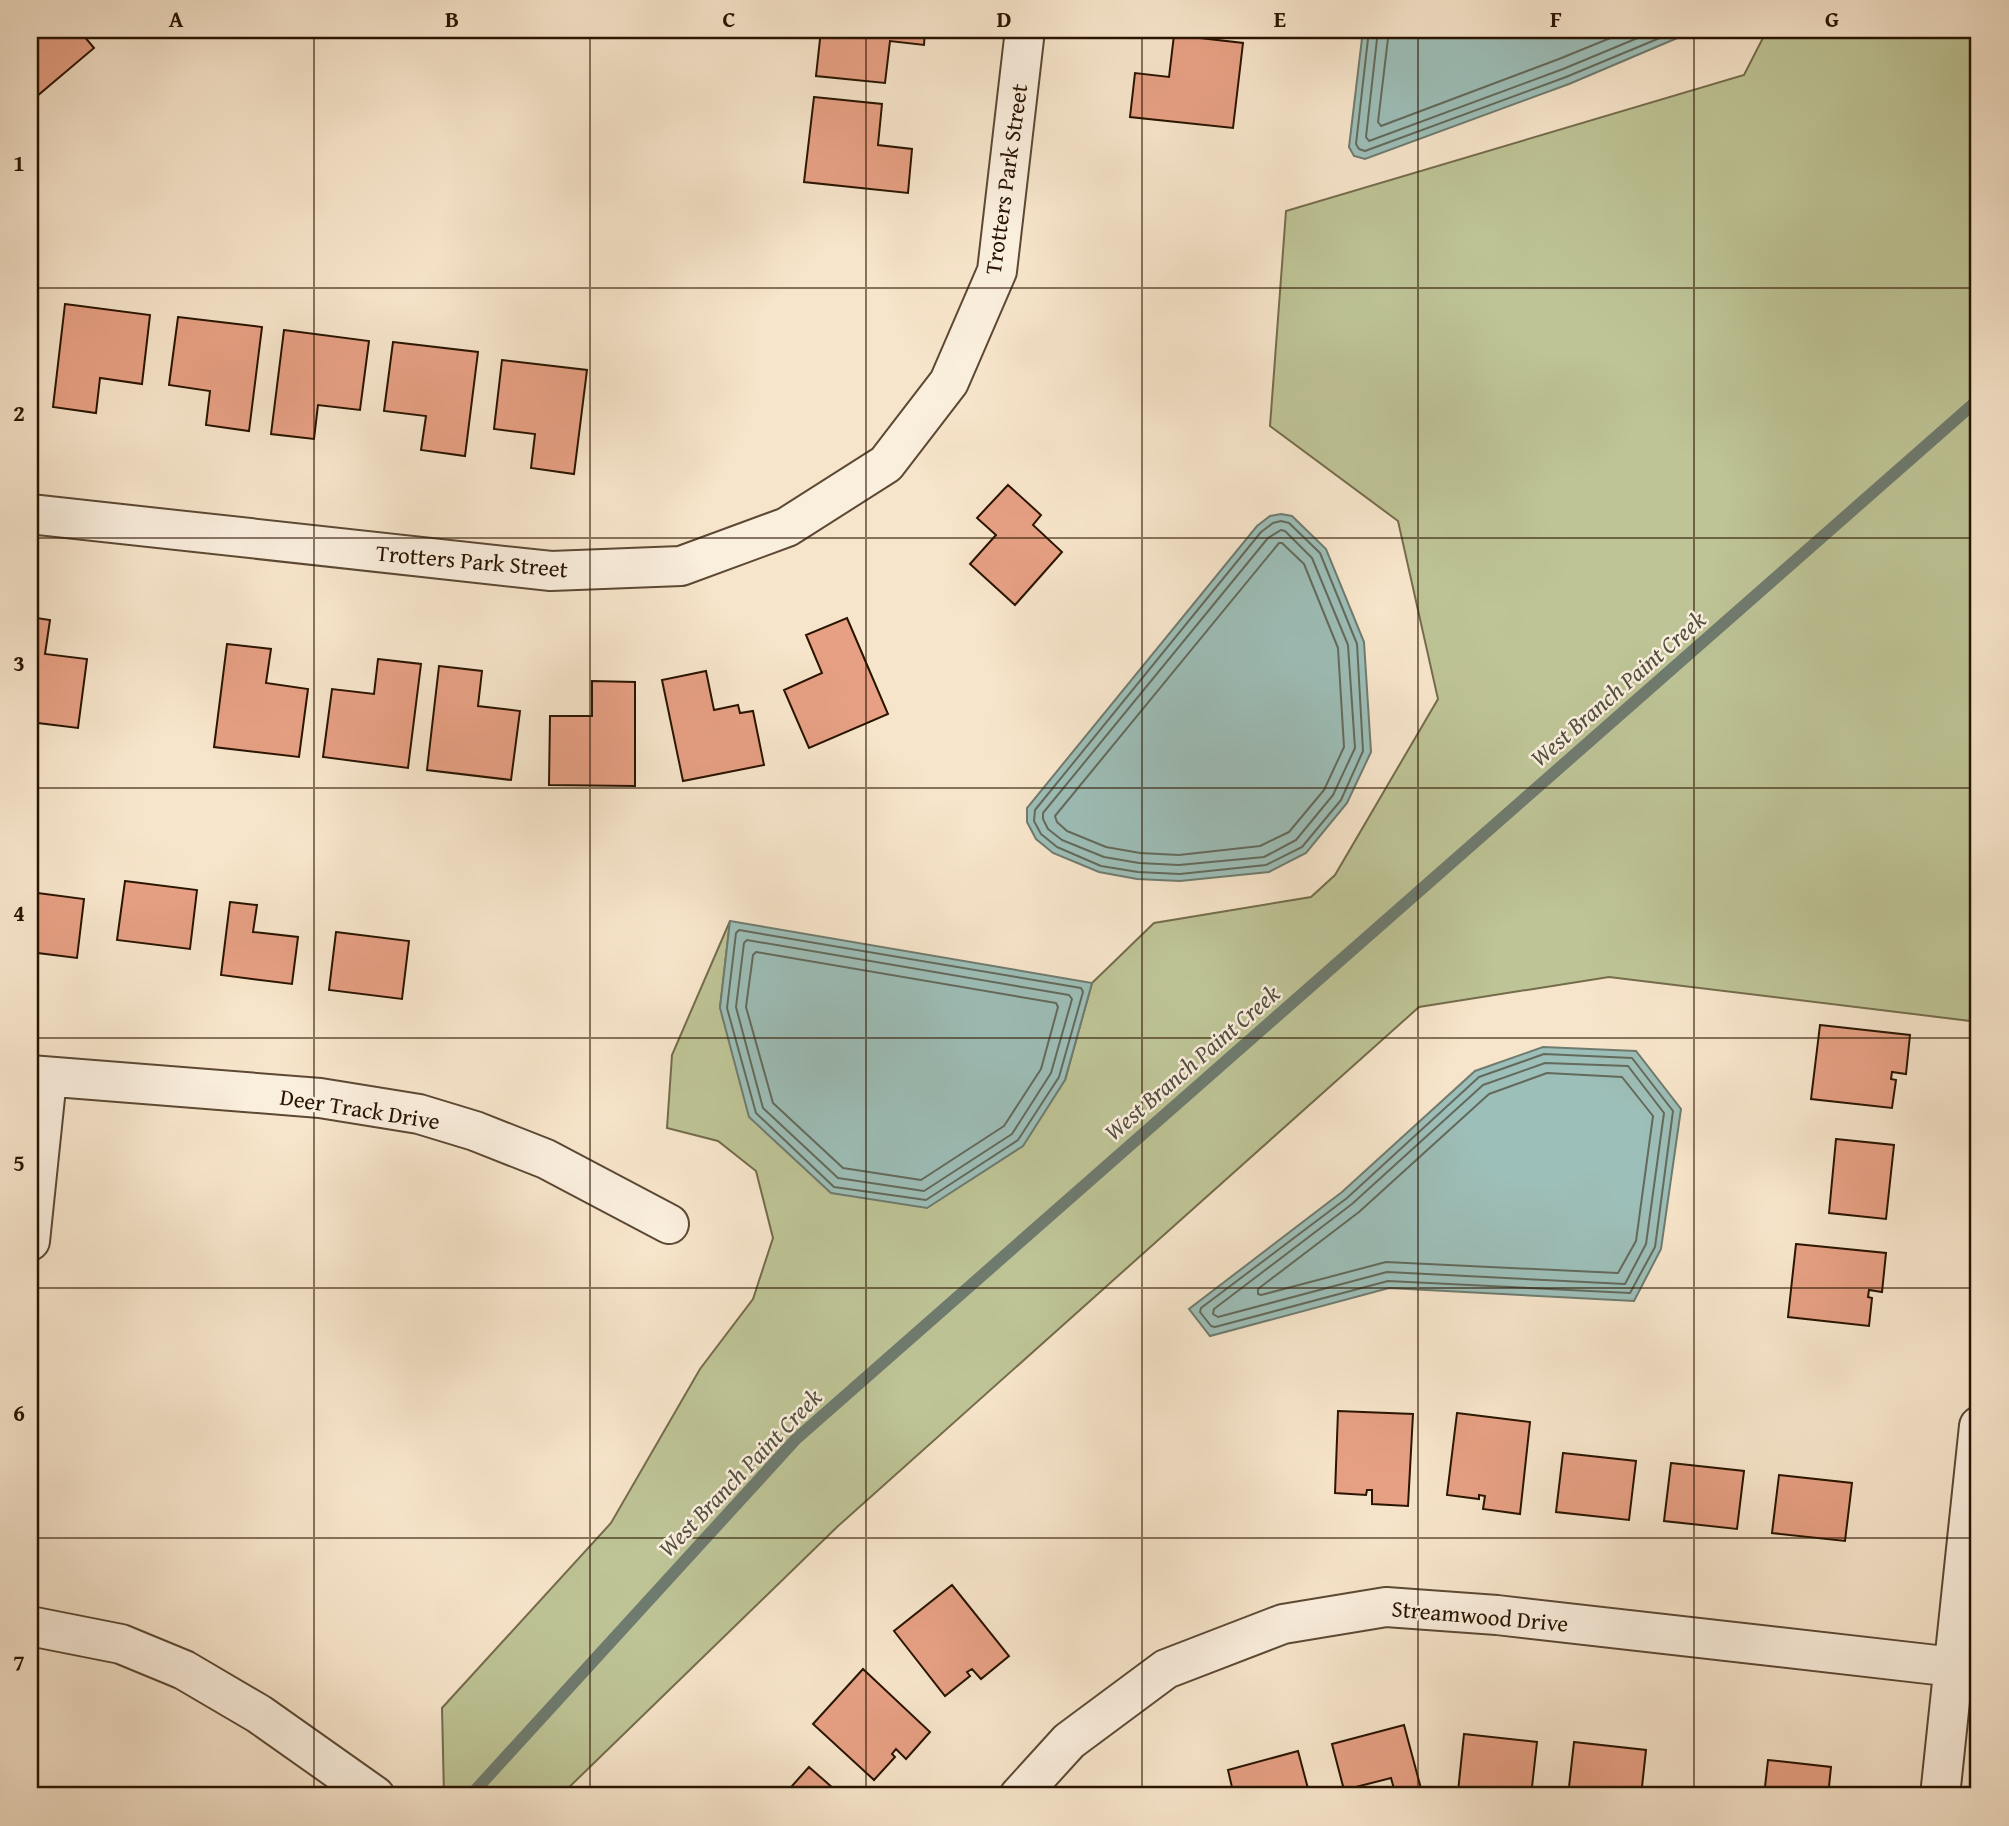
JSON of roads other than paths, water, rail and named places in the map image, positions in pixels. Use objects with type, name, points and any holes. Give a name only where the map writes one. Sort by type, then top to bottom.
[{"type":"street","name":"Trotters Park Street","points":[[30,514],[551,571],[681,566],[787,527],[886,464],[949,382],[997,271],[1025,30]]},
{"type":"street","name":"Deer Track Drive","points":[[39,1077],[320,1098],[419,1114],[475,1131],[546,1159],[669,1224]]},
{"type":"street","points":[[30,1241],[39,1077]]},
{"type":"street","points":[[1940,1796],[1979,1426]]},
{"type":"street","name":"Streamwood Drive","points":[[1019,1796],[1069,1741],[1166,1669],[1283,1624],[1386,1607],[1497,1615],[1954,1667]]},
{"type":"street","points":[[30,1626],[121,1644],[184,1670],[259,1714],[375,1796]]},
{"type":"water","points":[[1363,30],[1691,30],[1569,84],[1365,159],[1354,156],[1349,147]]},
{"type":"water","points":[[1270,516],[1292,516],[1326,549],[1364,642],[1371,752],[1347,803],[1306,853],[1269,872],[1180,881],[1137,879],[1099,872],[1053,853],[1036,839],[1027,822],[1027,808],[1257,526]]},
{"type":"water","points":[[730,921],[1092,983],[1065,1080],[1023,1146],[927,1208],[831,1193],[749,1117],[720,1008]]},
{"type":"water","points":[[1543,1047],[1636,1051],[1681,1109],[1661,1249],[1634,1301],[1389,1288],[1210,1336],[1189,1309],[1342,1192],[1475,1071]]},
{"type":"waterway","name":"West Branch Paint Creek","points":[[470,1796],[796,1439],[1979,399]]}]
